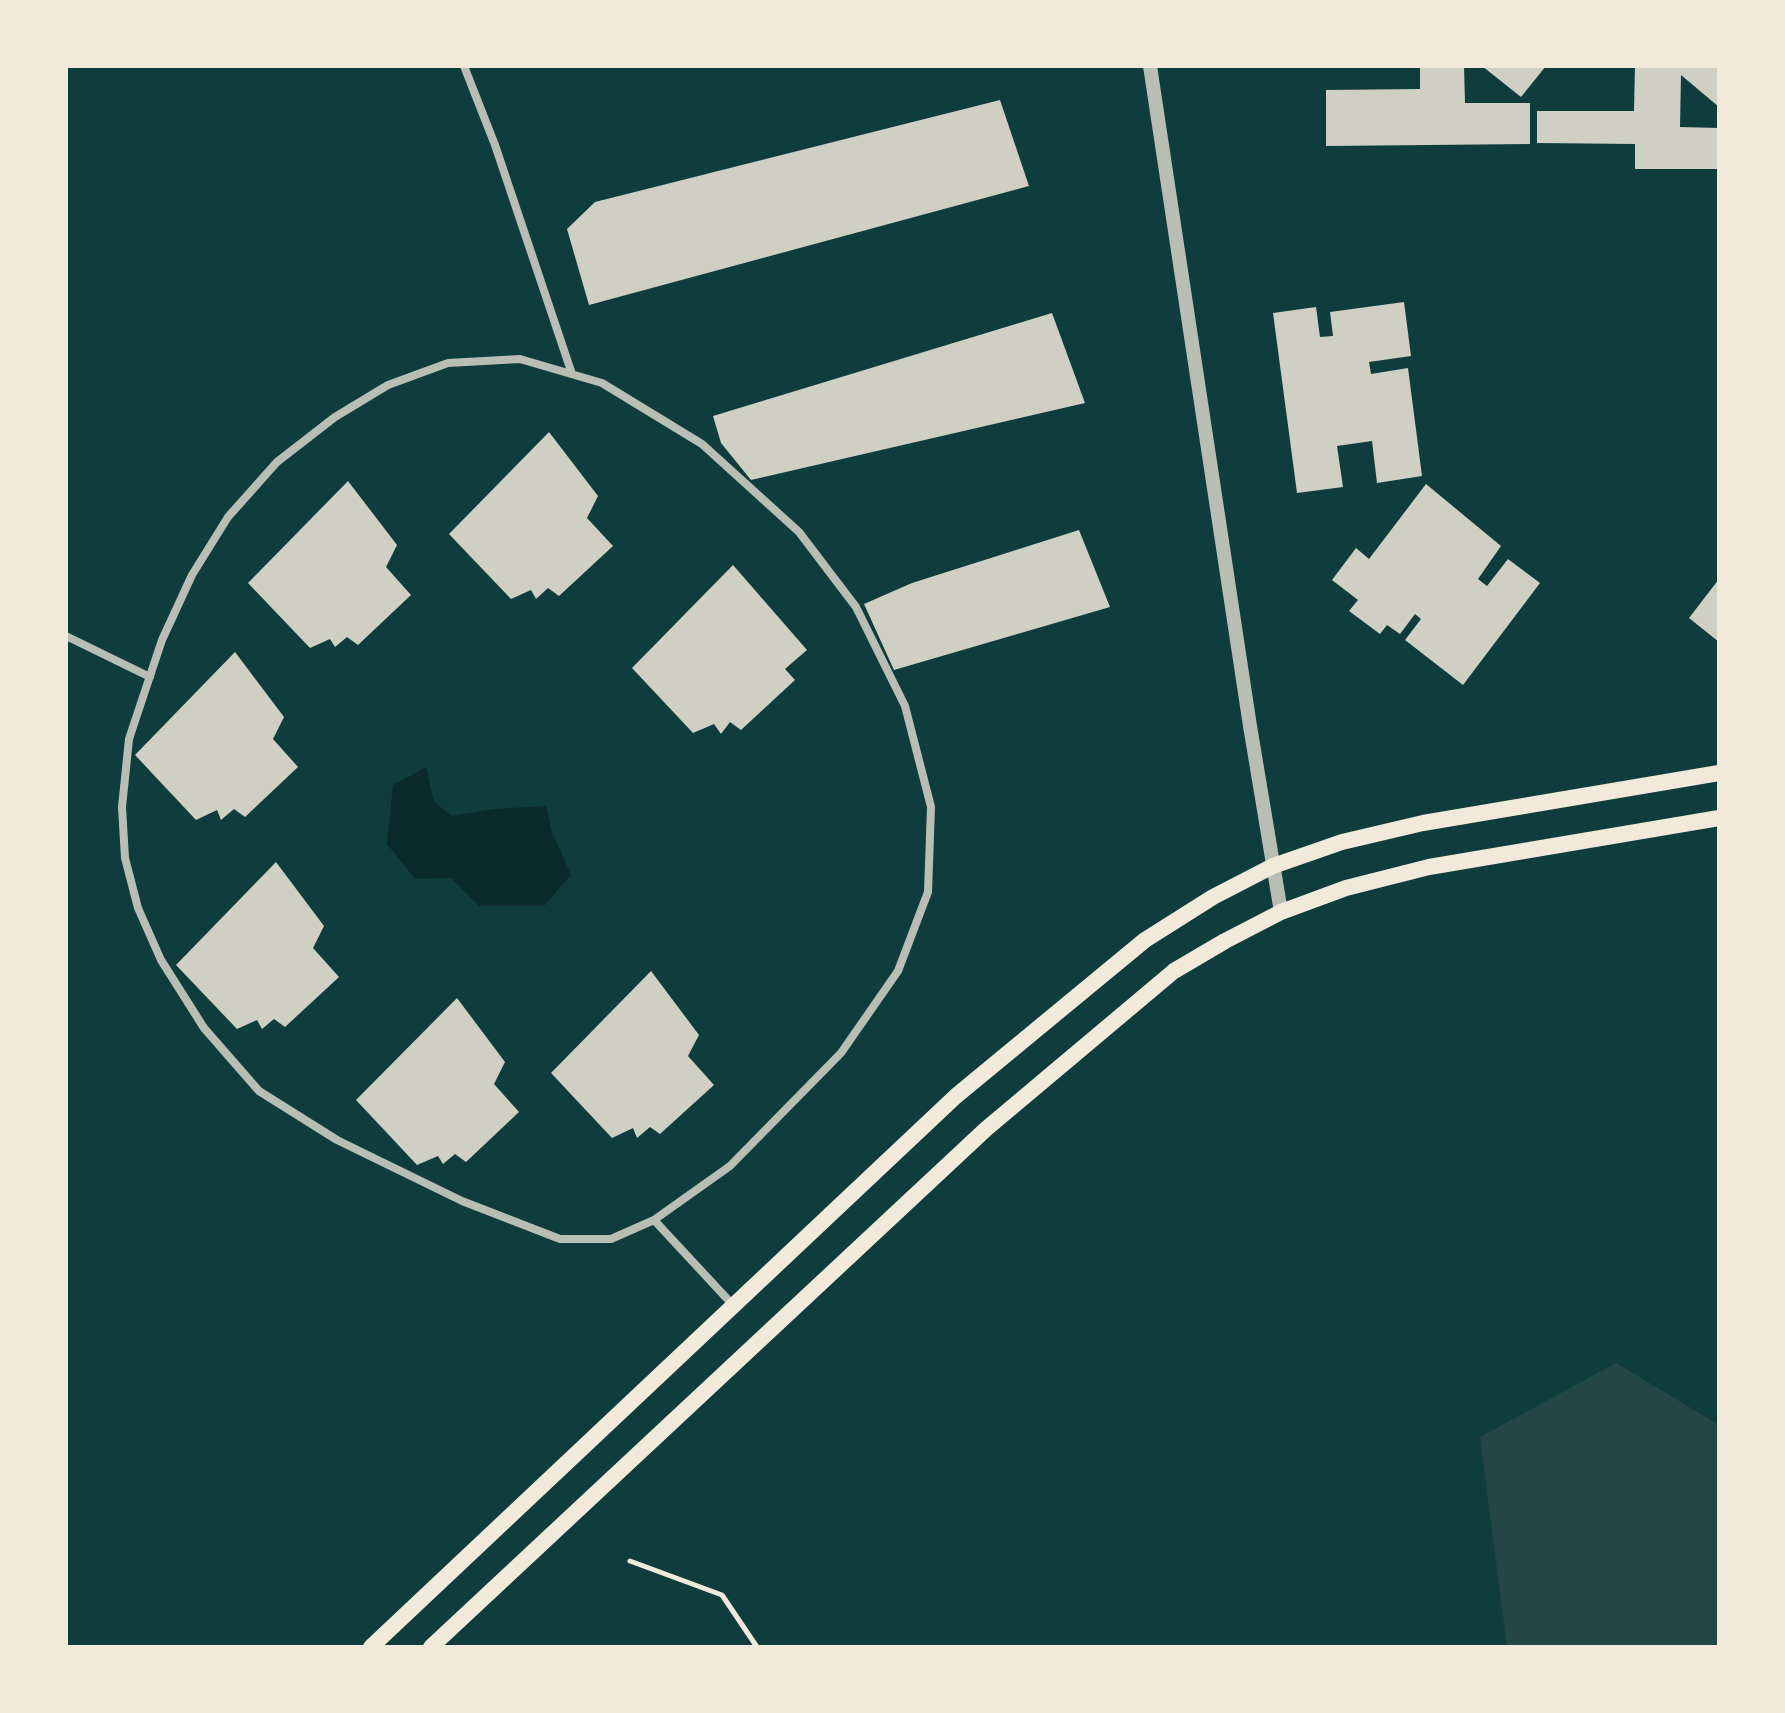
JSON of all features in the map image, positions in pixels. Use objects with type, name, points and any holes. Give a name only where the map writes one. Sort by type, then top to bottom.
[{"type":"main road","points":[[371,1647],[956,1096],[1145,940],[1213,897],[1273,866],[1342,842],[1423,823],[1719,773]]},
{"type":"main road","points":[[431,1647],[986,1129],[1174,971],[1281,912],[1346,888],[1429,867],[1719,818]]},
{"type":"street","points":[[464,66],[495,145],[572,374]]},
{"type":"street","points":[[1150,66],[1281,912]]},
{"type":"street","points":[[520,359],[572,374],[602,383],[702,444],[799,532],[856,607],[905,706],[931,807],[928,892],[898,971],[841,1053],[730,1166],[654,1220],[611,1239],[560,1239],[462,1201],[351,1147],[259,1091],[204,1028],[161,960],[135,895],[125,858],[122,807],[129,739],[162,640],[192,575],[228,517],[277,462],[335,417],[388,385],[448,363],[520,359]]},
{"type":"street","points":[[66,636],[150,677]]},
{"type":"street","points":[[654,1220],[732,1304]]},
{"type":"path","points":[[630,1561],[722,1595],[757,1647]]},
{"type":"shaded area","points":[[426,767],[434,802],[452,816],[494,809],[546,806],[552,832],[571,875],[544,906],[479,906],[451,878],[415,879],[387,844],[393,785]]},
{"type":"shaded area","points":[[1616,1363],[1719,1425],[1719,1647],[1507,1647],[1480,1437]]},
{"type":"building","points":[[1420,66],[1464,66],[1465,103],[1530,103],[1530,144],[1326,146],[1326,90],[1420,89]]},
{"type":"building","points":[[1482,66],[1546,66],[1521,97]]},
{"type":"building","points":[[1635,66],[1719,66],[1719,107],[1681,75],[1680,127],[1719,128],[1719,169],[1635,169],[1635,144],[1537,143],[1537,111],[1634,111]]},
{"type":"building","points":[[1000,100],[1029,186],[589,305],[567,229],[595,202]]},
{"type":"building","points":[[1404,302],[1411,356],[1369,362],[1371,374],[1408,368],[1422,476],[1377,483],[1372,441],[1337,446],[1343,487],[1297,493],[1273,313],[1316,307],[1320,337],[1333,336],[1330,312]]},
{"type":"building","points":[[1052,313],[1085,403],[751,480],[721,443],[713,416]]},
{"type":"building","points":[[549,432],[598,496],[587,518],[613,546],[559,596],[548,588],[536,599],[531,590],[511,599],[449,534]]},
{"type":"building","points":[[348,481],[397,545],[386,567],[411,595],[358,645],[347,637],[335,647],[330,639],[310,648],[248,583]]},
{"type":"building","points":[[1426,484],[1501,546],[1478,579],[1487,586],[1508,559],[1540,583],[1463,685],[1405,640],[1421,619],[1415,614],[1400,634],[1387,625],[1380,634],[1349,611],[1358,600],[1332,580],[1356,548],[1369,559]]},
{"type":"building","points":[[1079,530],[1110,607],[894,670],[864,604],[912,583]]},
{"type":"building","points":[[733,565],[807,650],[785,669],[795,680],[741,730],[730,722],[721,734],[714,724],[693,733],[632,668]]},
{"type":"building","points":[[1719,579],[1719,642],[1689,618]]},
{"type":"building","points":[[235,652],[284,717],[273,739],[298,767],[245,817],[234,809],[221,820],[217,810],[196,820],[135,755]]},
{"type":"building","points":[[276,862],[324,926],[313,948],[339,977],[285,1027],[274,1019],[262,1029],[257,1020],[237,1029],[176,965]]},
{"type":"building","points":[[651,971],[699,1035],[688,1056],[714,1085],[660,1134],[650,1127],[637,1138],[633,1128],[612,1138],[551,1073]]},
{"type":"building","points":[[457,998],[505,1062],[494,1084],[519,1112],[466,1162],[455,1154],[443,1164],[438,1156],[417,1165],[356,1100]]}]
